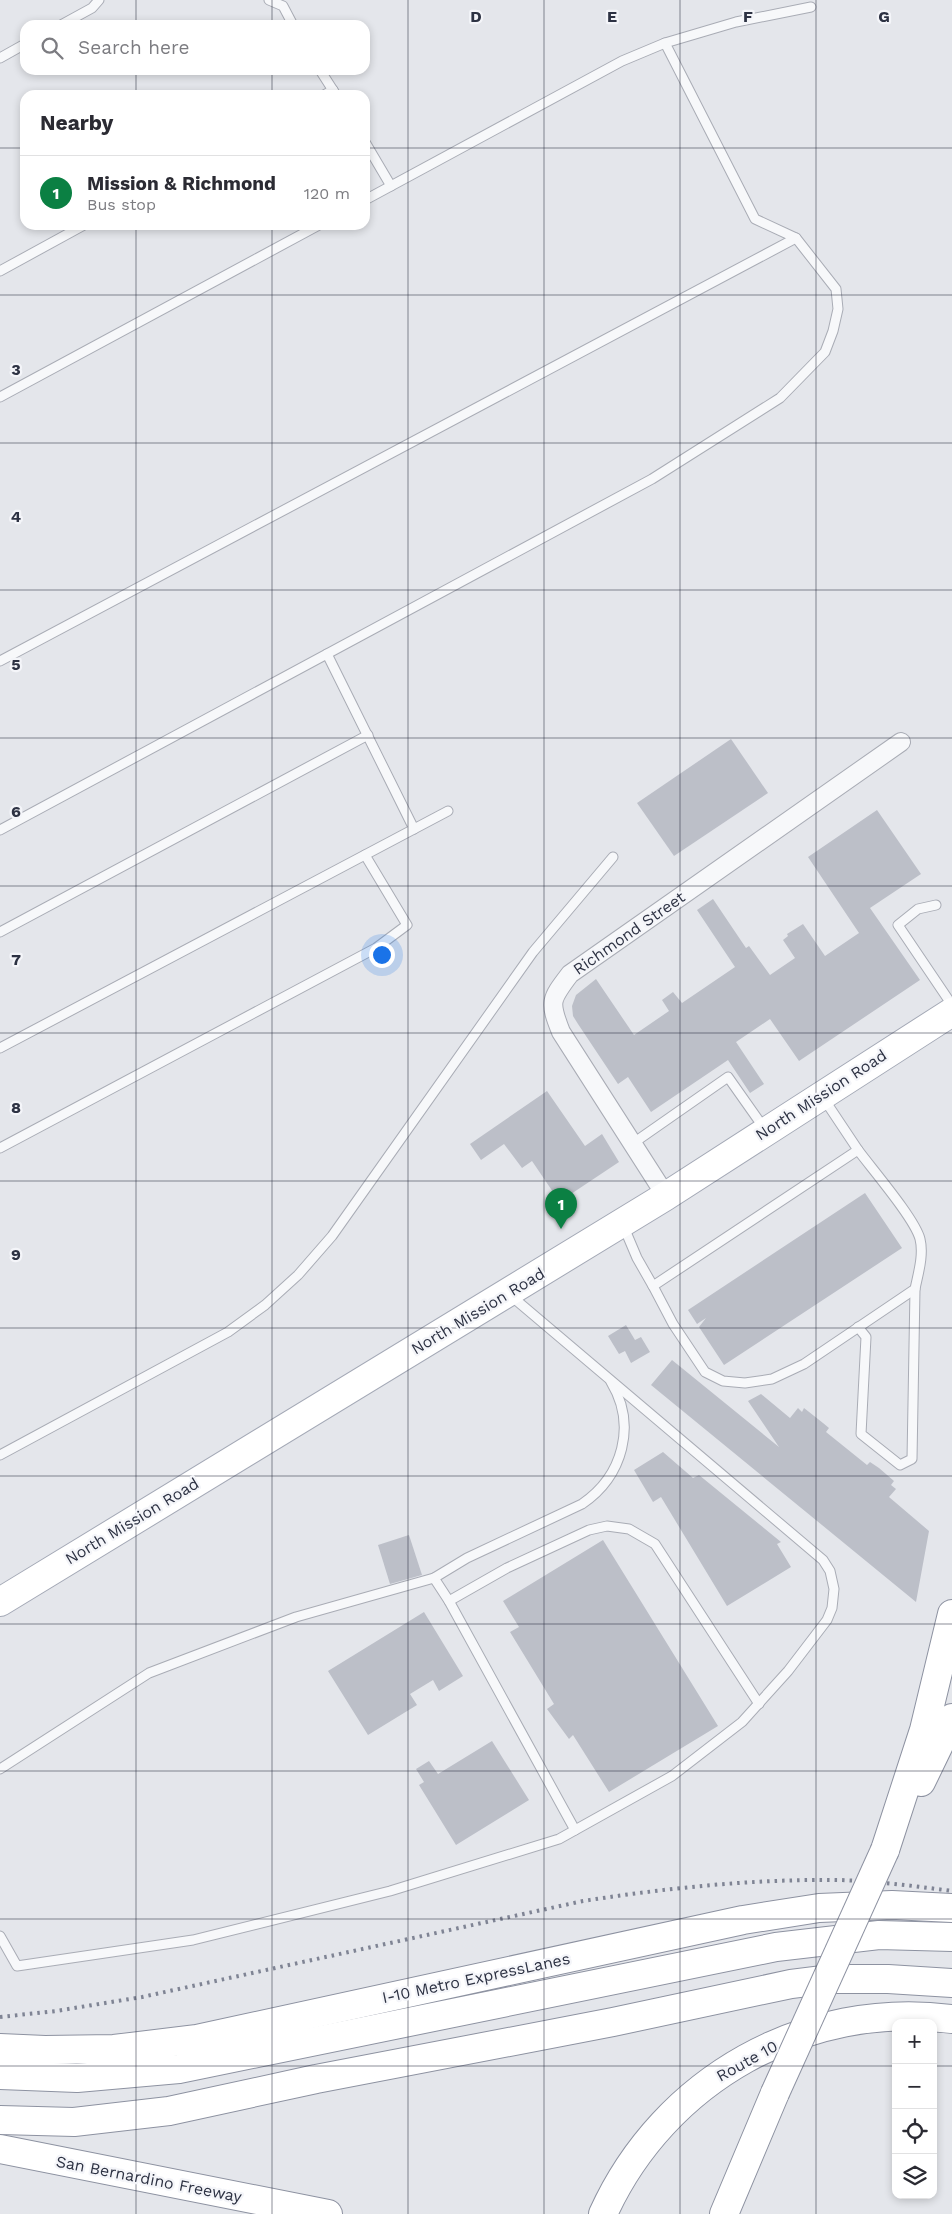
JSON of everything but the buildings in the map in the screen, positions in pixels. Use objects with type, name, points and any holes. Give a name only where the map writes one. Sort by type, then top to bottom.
[{"type":"main road","name":"North Mission Road","points":[[0,1602],[666,1196],[952,1012]]},
{"type":"main road","points":[[724,2214],[775,2093],[931,1740],[952,1614]]},
{"type":"main road","points":[[931,1740],[952,1718]]},
{"type":"main road","name":"I-10 Metro ExpressLanes","points":[[0,2048],[45,2050],[114,2049],[197,2039],[743,1920],[819,1908],[892,1904],[952,1908]]},
{"type":"main road","name":"I-10 Metro ExpressLanes","points":[[0,2075],[77,2078],[179,2069],[776,1947],[879,1935],[952,1937]]},
{"type":"main road","points":[[0,2120],[74,2122],[169,2111],[316,2080],[613,2022],[791,1984],[831,1979],[888,1979],[952,1983]]},
{"type":"main road","name":"Route 10","points":[[604,2213],[625,2171],[663,2122],[698,2090],[741,2061],[775,2044],[820,2028],[864,2018],[910,2015],[952,2019]]},
{"type":"main road","name":"San Bernardino Freeway","points":[[0,2150],[328,2214]]},
{"type":"main road","points":[[718,2214],[736,2183]]},
{"type":"street","name":"Richmond Street","points":[[666,1196],[561,1032],[552,1009],[555,993],[570,974],[901,742]]},
{"type":"lane","points":[[70,20],[92,8],[99,0]]},
{"type":"lane","points":[[269,0],[283,6],[291,20]]},
{"type":"lane","points":[[370,197],[622,61],[665,43],[736,22],[811,7]]},
{"type":"lane","points":[[0,830],[652,479],[780,398],[825,352],[833,331],[838,308],[836,289],[796,238],[755,218],[665,43]]},
{"type":"lane","points":[[0,58],[20,47]]},
{"type":"lane","points":[[323,75],[334,90]]},
{"type":"lane","points":[[370,150],[391,186]]},
{"type":"lane","points":[[0,271],[75,230]]},
{"type":"lane","points":[[0,397],[310,230]]},
{"type":"lane","points":[[0,661],[796,238]]},
{"type":"lane","points":[[327,654],[414,829]]},
{"type":"lane","points":[[0,932],[368,735]]},
{"type":"lane","points":[[0,1048],[448,811]]},
{"type":"lane","points":[[0,1148],[376,948],[407,925],[365,855]]},
{"type":"lane","points":[[0,1455],[228,1332],[265,1305],[298,1275],[332,1236],[534,952],[613,857]]},
{"type":"lane","points":[[936,905],[918,909],[898,925],[952,1005]]},
{"type":"lane","points":[[632,1144],[728,1077],[766,1131]]},
{"type":"lane","points":[[821,1095],[858,1150],[911,1222],[920,1238],[921,1253],[915,1289],[912,1459],[900,1465],[861,1434],[866,1337],[858,1327]]},
{"type":"lane","points":[[653,1286],[858,1150]]},
{"type":"lane","points":[[622,1223],[637,1258],[673,1324],[705,1372],[723,1381],[745,1383],[772,1379],[804,1364],[915,1289]]},
{"type":"lane","points":[[0,1936],[17,1966],[193,1940],[390,1891],[559,1838],[672,1776],[742,1722],[788,1671],[827,1620],[832,1608],[834,1596],[830,1571],[819,1555],[508,1293]]},
{"type":"lane","points":[[0,1769],[149,1673],[296,1617],[434,1578],[467,1558],[582,1504],[605,1484],[618,1461],[624,1436],[622,1406],[609,1378]]},
{"type":"lane","points":[[449,1601],[507,1568],[589,1530],[606,1526],[629,1529],[655,1544],[759,1704]]},
{"type":"lane","points":[[434,1578],[449,1601],[575,1830]]},
{"type":"railway","points":[[0,2017],[56,2011],[142,1997],[583,1901],[646,1892],[710,1885],[806,1880],[866,1881],[952,1891]]},
{"type":"place","name":"Mission & Richmond","points":[[561,1229]]}]
